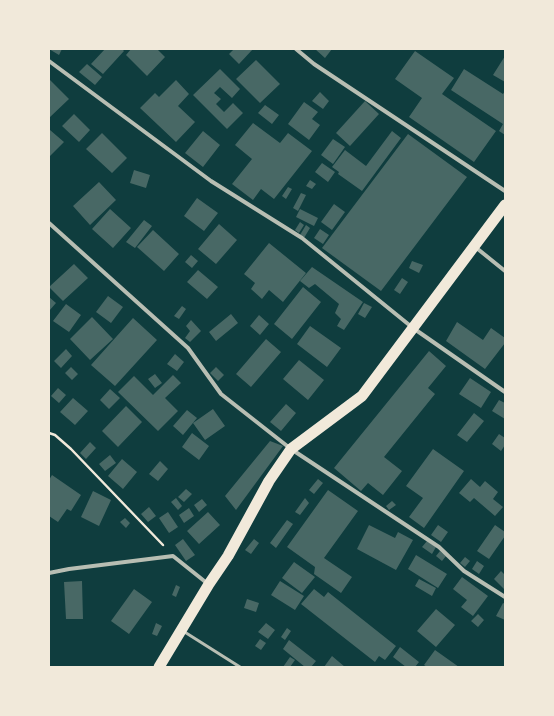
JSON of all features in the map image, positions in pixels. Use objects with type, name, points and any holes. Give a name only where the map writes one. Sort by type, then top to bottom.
[{"type":"highway","points":[[159,667],[209,584],[228,556],[269,481],[291,449],[362,396],[505,205]]},
{"type":"street","points":[[296,49],[314,64],[505,192]]},
{"type":"street","points":[[49,61],[210,181],[302,238],[413,328],[505,392]]},
{"type":"street","points":[[49,223],[188,348],[221,394],[291,449],[439,547],[464,571],[505,597]]},
{"type":"street","points":[[474,246],[505,271]]},
{"type":"street","points":[[49,573],[69,569],[173,556],[209,584]]},
{"type":"lane","points":[[181,630],[240,667]]},
{"type":"path","points":[[49,433],[55,434],[71,449],[173,556]]},
{"type":"building","points":[[49,49],[62,49],[59,55]]},
{"type":"building","points":[[105,49],[122,49],[124,51],[103,74],[91,64]]},
{"type":"building","points":[[131,49],[157,49],[165,57],[147,76],[126,55]]},
{"type":"building","points":[[234,49],[253,49],[239,64],[229,54]]},
{"type":"building","points":[[315,49],[332,49],[325,58]]},
{"type":"building","points":[[415,51],[454,78],[442,94],[496,131],[474,162],[409,117],[422,98],[395,79]]},
{"type":"building","points":[[505,56],[505,82],[493,75]]},
{"type":"building","points":[[256,60],[280,84],[260,103],[236,79]]},
{"type":"building","points":[[87,64],[102,77],[95,85],[79,72]]},
{"type":"building","points":[[220,69],[240,89],[232,98],[220,87],[214,93],[221,99],[216,104],[224,112],[233,103],[243,113],[227,129],[193,95]]},
{"type":"building","points":[[464,69],[503,94],[505,91],[505,135],[499,131],[503,124],[451,90]]},
{"type":"building","points":[[49,79],[69,99],[49,118]]},
{"type":"building","points":[[176,80],[189,94],[178,106],[195,122],[176,142],[140,108],[155,93],[159,97]]},
{"type":"building","points":[[320,92],[329,101],[323,109],[312,101]]},
{"type":"building","points":[[365,101],[379,114],[350,146],[336,133]]},
{"type":"building","points":[[304,102],[318,112],[312,119],[320,125],[309,140],[288,124]]},
{"type":"building","points":[[265,105],[279,115],[272,124],[258,113]]},
{"type":"building","points":[[74,114],[90,130],[79,142],[62,126]]},
{"type":"building","points":[[253,123],[280,143],[288,133],[312,151],[274,199],[261,189],[253,200],[232,184],[252,159],[235,145]]},
{"type":"building","points":[[50,130],[64,142],[49,157],[49,131]]},
{"type":"building","points":[[203,131],[220,145],[203,167],[185,153]]},
{"type":"building","points":[[392,131],[401,138],[362,191],[338,174],[339,172],[332,167],[345,150],[366,166]]},
{"type":"building","points":[[102,133],[127,158],[112,173],[86,149]]},
{"type":"building","points":[[408,134],[467,177],[381,291],[322,248]]},
{"type":"building","points":[[333,139],[345,147],[333,164],[321,155]]},
{"type":"building","points":[[322,163],[335,172],[328,182],[315,172]]},
{"type":"building","points":[[134,170],[150,175],[146,188],[130,183]]},
{"type":"building","points":[[310,180],[316,184],[312,189],[306,186]]},
{"type":"building","points":[[99,182],[116,200],[90,225],[73,206]]},
{"type":"building","points":[[288,187],[292,189],[286,199],[282,196]]},
{"type":"building","points":[[301,193],[306,195],[298,211],[293,208]]},
{"type":"building","points":[[197,198],[218,213],[204,231],[184,216]]},
{"type":"building","points":[[334,204],[345,212],[332,230],[321,222]]},
{"type":"building","points":[[110,209],[131,228],[113,248],[92,229]]},
{"type":"building","points":[[300,209],[318,218],[314,226],[296,217]]},
{"type":"building","points":[[144,220],[152,226],[135,248],[126,242]]},
{"type":"building","points":[[300,222],[304,225],[299,233],[295,230]]},
{"type":"building","points":[[219,224],[237,240],[216,264],[198,249]]},
{"type":"building","points":[[306,225],[310,228],[304,238],[300,235]]},
{"type":"building","points":[[320,229],[329,235],[323,244],[314,238]]},
{"type":"building","points":[[153,230],[179,254],[164,271],[137,247]]},
{"type":"building","points":[[269,243],[306,273],[283,302],[269,290],[262,299],[251,289],[255,283],[244,274]]},
{"type":"building","points":[[191,255],[198,261],[192,268],[185,262]]},
{"type":"building","points":[[412,261],[423,265],[419,273],[409,268]]},
{"type":"building","points":[[74,264],[88,278],[63,301],[49,287]]},
{"type":"building","points":[[312,267],[363,302],[344,330],[337,326],[341,319],[335,313],[339,304],[315,284],[309,288],[300,281]]},
{"type":"building","points":[[198,270],[218,287],[207,299],[187,282]]},
{"type":"building","points":[[402,278],[408,282],[400,294],[394,290]]},
{"type":"building","points":[[303,287],[321,302],[292,339],[274,324]]},
{"type":"building","points":[[108,296],[123,307],[111,323],[96,312]]},
{"type":"building","points":[[49,297],[56,303],[49,311]]},
{"type":"building","points":[[364,303],[372,307],[365,318],[358,314]]},
{"type":"building","points":[[66,304],[81,315],[69,332],[53,321]]},
{"type":"building","points":[[182,306],[186,309],[179,319],[174,316]]},
{"type":"building","points":[[231,314],[238,323],[216,341],[209,332]]},
{"type":"building","points":[[259,315],[269,324],[260,335],[250,326]]},
{"type":"building","points":[[92,317],[113,339],[90,360],[70,339]]},
{"type":"building","points":[[133,318],[157,340],[115,386],[91,365]]},
{"type":"building","points":[[191,320],[201,331],[190,342],[185,338],[190,331],[186,326]]},
{"type":"building","points":[[457,322],[483,340],[491,328],[505,338],[505,343],[485,369],[446,341]]},
{"type":"building","points":[[310,326],[341,348],[327,367],[297,344]]},
{"type":"building","points":[[266,339],[281,352],[251,387],[236,374]]},
{"type":"building","points":[[66,349],[72,356],[61,368],[54,361]]},
{"type":"building","points":[[429,351],[446,366],[428,388],[435,394],[384,457],[402,471],[383,495],[368,483],[361,491],[334,468]]},
{"type":"building","points":[[175,354],[184,362],[177,371],[167,364]]},
{"type":"building","points":[[299,360],[324,380],[308,400],[283,379]]},
{"type":"building","points":[[71,367],[78,374],[72,380],[65,373]]},
{"type":"building","points":[[216,367],[224,375],[218,381],[210,373]]},
{"type":"building","points":[[155,374],[162,383],[155,388],[148,379]]},
{"type":"building","points":[[173,375],[181,383],[165,398],[178,411],[158,431],[118,392],[134,376],[153,395]]},
{"type":"building","points":[[470,378],[491,392],[481,408],[459,394]]},
{"type":"building","points":[[58,388],[66,395],[59,403],[51,396]]},
{"type":"building","points":[[110,389],[120,398],[109,409],[100,400]]},
{"type":"building","points":[[73,398],[88,411],[75,425],[60,412]]},
{"type":"building","points":[[499,400],[505,403],[505,419],[492,411]]},
{"type":"building","points":[[286,404],[296,413],[281,431],[270,422]]},
{"type":"building","points":[[126,406],[142,422],[118,447],[102,431]]},
{"type":"building","points":[[213,409],[225,426],[205,440],[193,423]]},
{"type":"building","points":[[187,410],[197,418],[183,435],[173,426]]},
{"type":"building","points":[[474,413],[484,421],[467,442],[457,435]]},
{"type":"building","points":[[192,433],[209,446],[199,460],[182,447]]},
{"type":"building","points":[[499,434],[505,438],[505,445],[501,451],[492,444]]},
{"type":"building","points":[[270,441],[283,446],[236,510],[225,496]]},
{"type":"building","points":[[90,442],[96,448],[86,459],[80,453]]},
{"type":"building","points":[[433,449],[464,471],[424,528],[409,517],[423,498],[406,486]]},
{"type":"building","points":[[110,455],[116,463],[105,471],[99,464]]},
{"type":"building","points":[[122,459],[137,472],[123,489],[108,476]]},
{"type":"building","points":[[160,461],[168,469],[158,481],[149,474]]},
{"type":"building","points":[[52,475],[81,495],[71,511],[67,509],[58,522],[49,516],[49,480]]},
{"type":"building","points":[[318,479],[323,483],[314,494],[309,490]]},
{"type":"building","points":[[471,479],[480,487],[485,481],[498,492],[493,499],[503,507],[495,516],[474,498],[470,502],[459,493]]},
{"type":"building","points":[[186,489],[192,494],[184,502],[178,497]]},
{"type":"building","points":[[328,490],[358,511],[324,558],[352,577],[341,593],[314,574],[315,567],[287,547]]},
{"type":"building","points":[[93,491],[111,500],[99,526],[81,517]]},
{"type":"building","points":[[176,498],[182,506],[178,510],[171,502]]},
{"type":"building","points":[[305,498],[309,503],[300,515],[295,512]]},
{"type":"building","points":[[202,499],[207,505],[199,512],[194,505]]},
{"type":"building","points":[[392,501],[396,505],[389,510],[386,506]]},
{"type":"building","points":[[149,507],[156,516],[148,522],[141,514]]},
{"type":"building","points":[[189,508],[194,516],[184,523],[179,515]]},
{"type":"building","points":[[168,512],[178,527],[169,533],[159,518]]},
{"type":"building","points":[[208,512],[220,525],[199,544],[187,531]]},
{"type":"building","points":[[125,518],[130,523],[126,528],[120,522]]},
{"type":"building","points":[[287,520],[293,524],[276,548],[270,543]]},
{"type":"building","points":[[369,525],[395,538],[398,532],[413,540],[396,570],[357,549]]},
{"type":"building","points":[[438,525],[448,532],[441,542],[431,535]]},
{"type":"building","points":[[495,525],[505,532],[505,536],[489,559],[477,551]]},
{"type":"building","points":[[183,539],[195,555],[186,561],[175,545]]},
{"type":"building","points":[[254,539],[259,543],[251,554],[245,550]]},
{"type":"building","points":[[427,541],[436,547],[432,554],[422,547]]},
{"type":"building","points":[[440,551],[446,556],[442,561],[436,556]]},
{"type":"building","points":[[416,555],[447,574],[438,588],[408,569]]},
{"type":"building","points":[[465,557],[470,561],[465,567],[460,563]]},
{"type":"building","points":[[477,561],[484,566],[479,574],[472,569]]},
{"type":"building","points":[[294,562],[315,577],[302,593],[282,578]]},
{"type":"building","points":[[501,571],[505,575],[504,589],[494,579]]},
{"type":"building","points":[[462,577],[488,596],[473,616],[461,607],[467,600],[453,589]]},
{"type":"building","points":[[419,579],[436,588],[432,596],[415,586]]},
{"type":"building","points":[[82,581],[83,619],[66,619],[64,582]]},
{"type":"building","points":[[280,581],[304,596],[295,610],[271,595]]},
{"type":"building","points":[[176,585],[180,587],[176,597],[172,595]]},
{"type":"building","points":[[134,589],[152,602],[129,634],[111,621]]},
{"type":"building","points":[[314,589],[324,597],[328,592],[396,646],[385,660],[379,656],[375,662],[301,604]]},
{"type":"building","points":[[247,599],[259,603],[256,612],[244,608]]},
{"type":"building","points":[[503,603],[505,604],[505,620],[496,616]]},
{"type":"building","points":[[436,609],[455,625],[436,647],[417,631]]},
{"type":"building","points":[[478,614],[484,620],[478,627],[471,621]]},
{"type":"building","points":[[156,623],[162,626],[157,636],[152,634]]},
{"type":"building","points":[[266,623],[275,630],[268,639],[258,632]]},
{"type":"building","points":[[287,628],[291,631],[285,640],[281,637]]},
{"type":"building","points":[[260,639],[266,643],[261,650],[255,646]]},
{"type":"building","points":[[289,640],[316,661],[311,667],[305,667],[283,649]]},
{"type":"building","points":[[400,647],[419,662],[415,667],[406,667],[393,657]]},
{"type":"building","points":[[435,650],[459,667],[427,667],[424,665]]},
{"type":"building","points":[[332,656],[345,667],[324,667]]},
{"type":"building","points":[[290,657],[295,660],[290,667],[283,667]]}]
